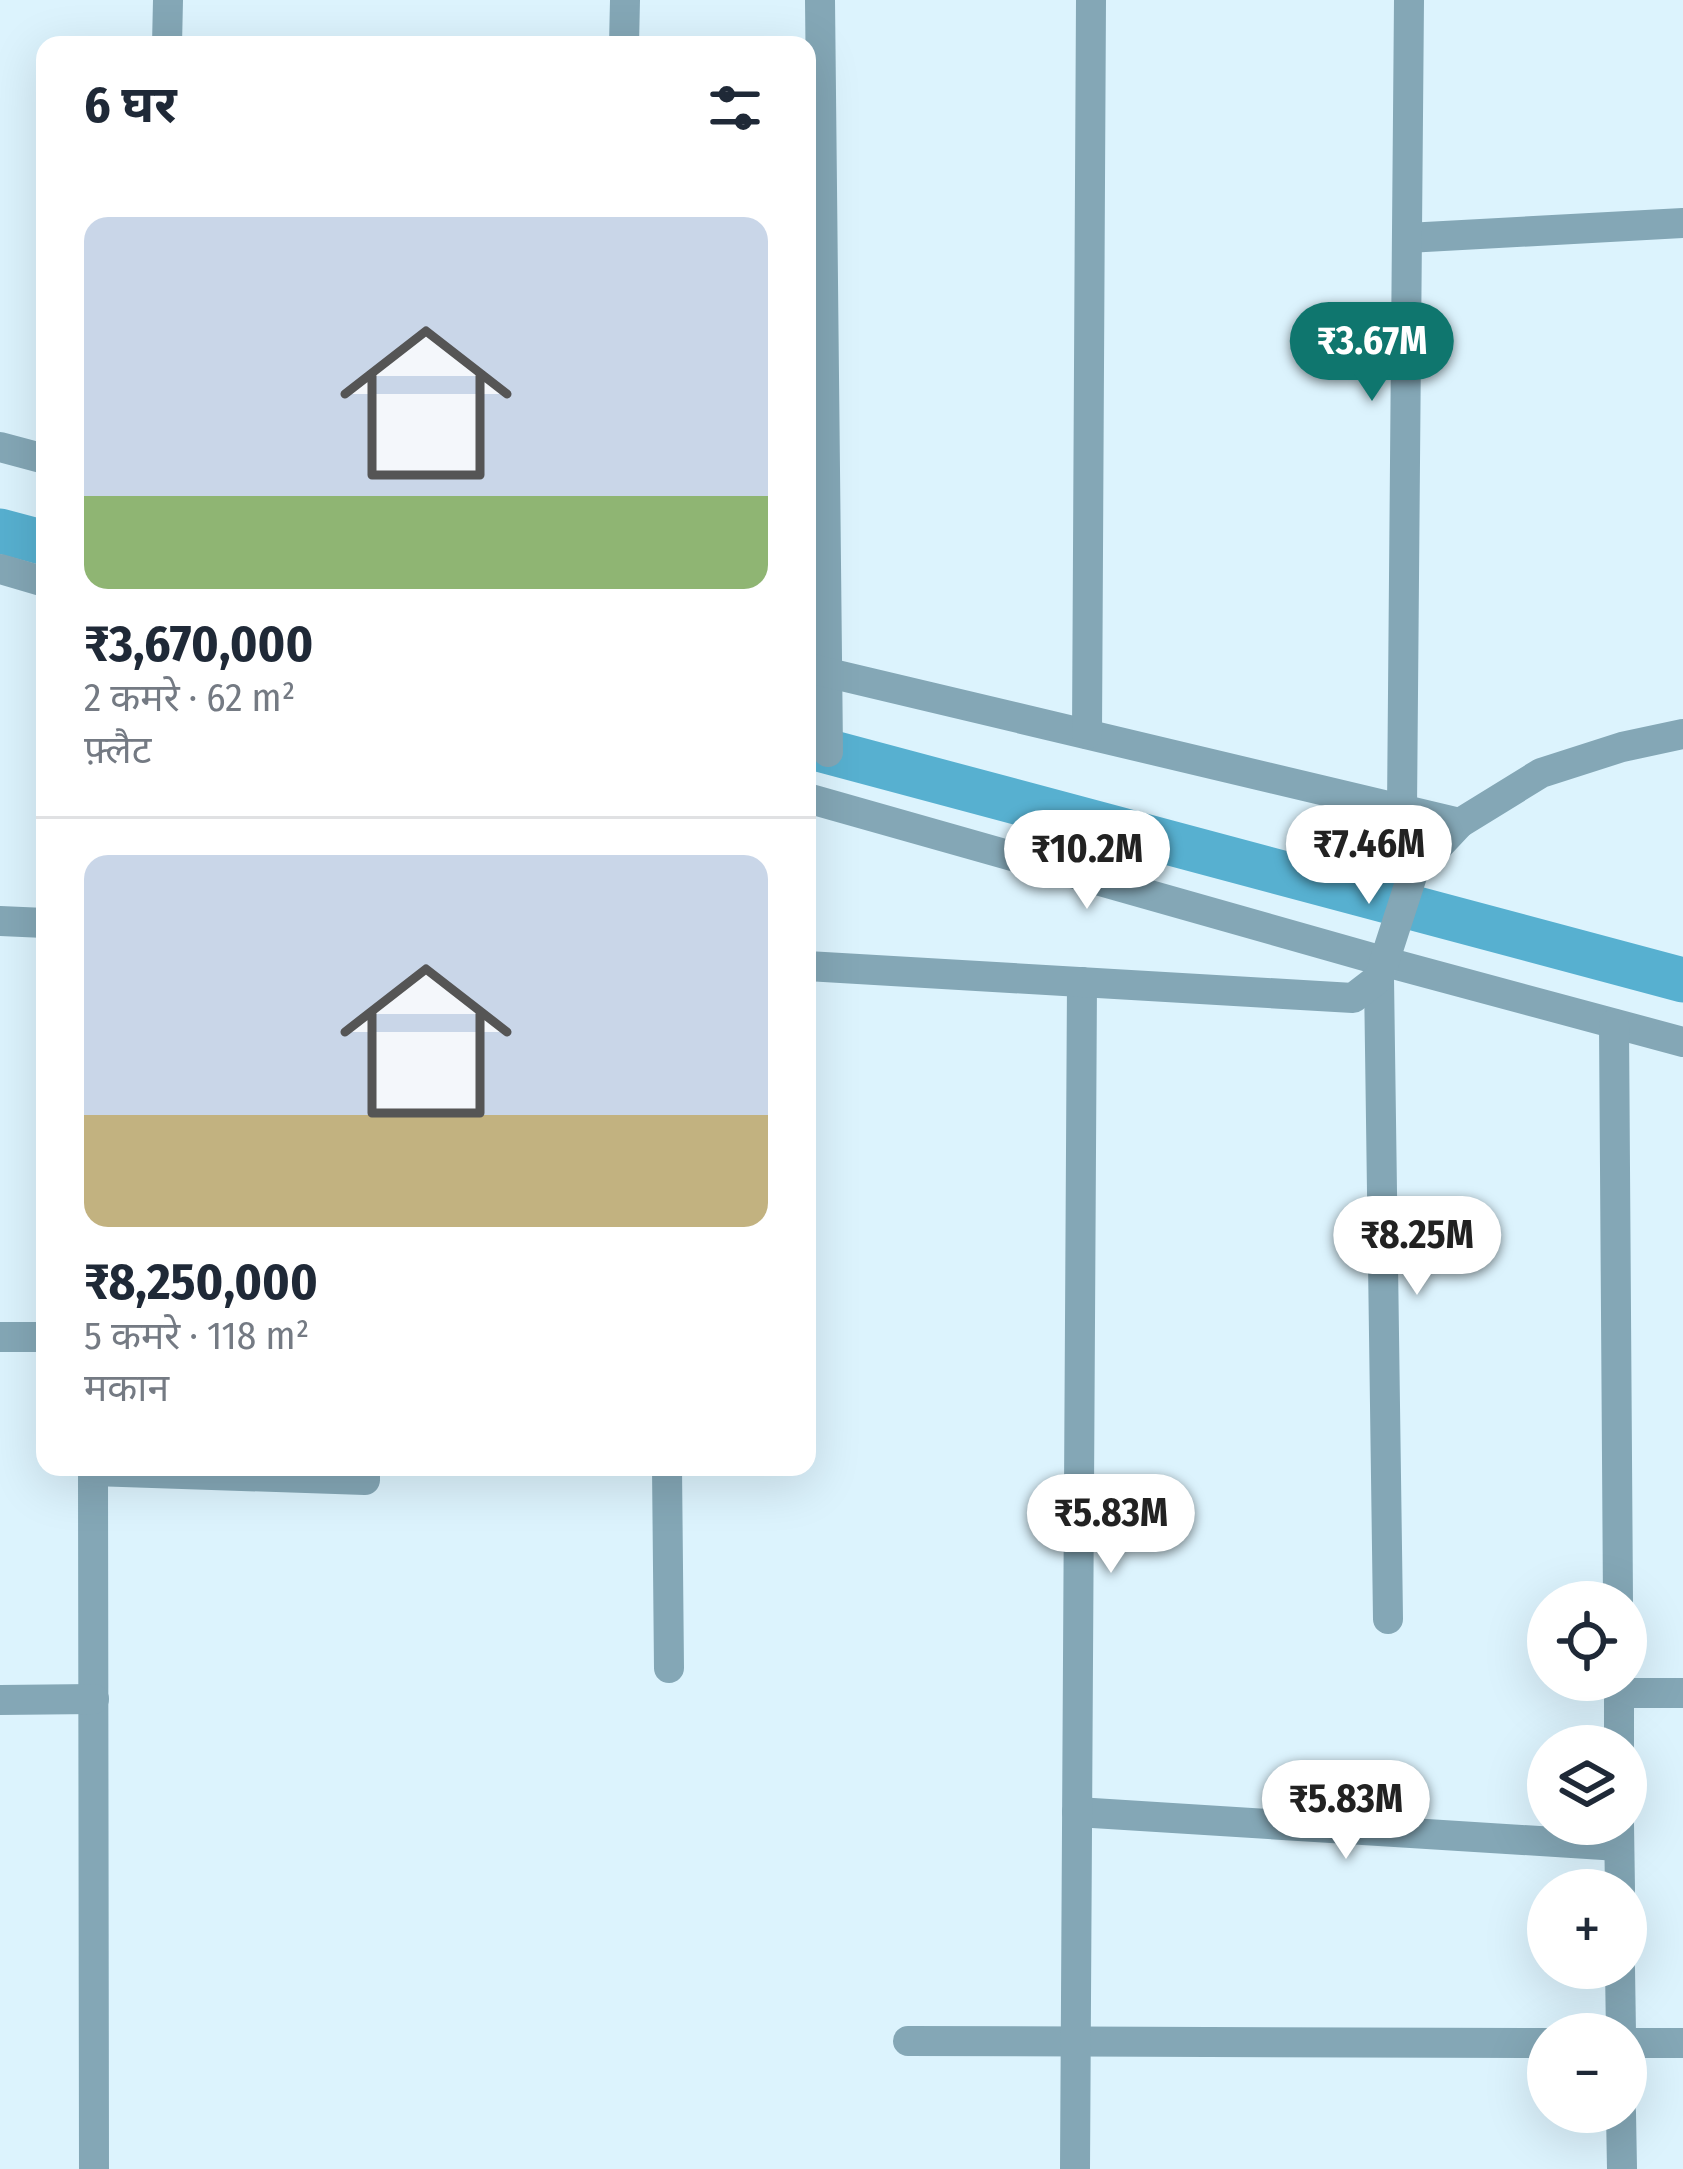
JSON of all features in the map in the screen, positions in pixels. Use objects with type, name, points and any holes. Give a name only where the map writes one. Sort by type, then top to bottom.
[{"type":"street","points":[[167,36],[168,0]]},
{"type":"street","points":[[624,36],[625,0]]},
{"type":"street","points":[[816,64],[820,0]]},
{"type":"street","points":[[1087,734],[1091,0]]},
{"type":"street","points":[[1402,809],[1408,0]]},
{"type":"street","points":[[1407,238],[1683,224]]},
{"type":"street","points":[[0,447],[36,457]]},
{"type":"street","points":[[816,495],[817,670],[828,752]]},
{"type":"street","points":[[0,569],[36,579]]},
{"type":"street","points":[[817,670],[1460,823]]},
{"type":"street","points":[[1388,1619],[1384,967],[1414,873],[1460,823],[1541,773],[1622,747],[1683,734]]},
{"type":"street","points":[[816,801],[1384,967],[1683,1042]]},
{"type":"street","points":[[0,921],[36,923]]},
{"type":"street","points":[[816,967],[1353,998],[1384,967]]},
{"type":"street","points":[[1075,2169],[1082,982]]},
{"type":"street","points":[[1614,1024],[1618,1581]]},
{"type":"street","points":[[0,1337],[36,1337]]},
{"type":"street","points":[[93,1476],[94,2169]]},
{"type":"street","points":[[266,1476],[365,1480],[365,1476]]},
{"type":"street","points":[[667,1476],[669,1668]]},
{"type":"street","points":[[1647,1690],[1683,1693]]},
{"type":"street","points":[[0,1700],[94,1699]]},
{"type":"street","points":[[1077,1812],[1527,1831]]},
{"type":"street","points":[[908,2041],[1527,2043]]},
{"type":"street","points":[[1647,2043],[1683,2043]]},
{"type":"street","points":[[1621,2133],[1622,2169]]},
{"type":"waterway","points":[[0,531],[36,541]]},
{"type":"waterway","points":[[816,748],[1683,980]]}]
